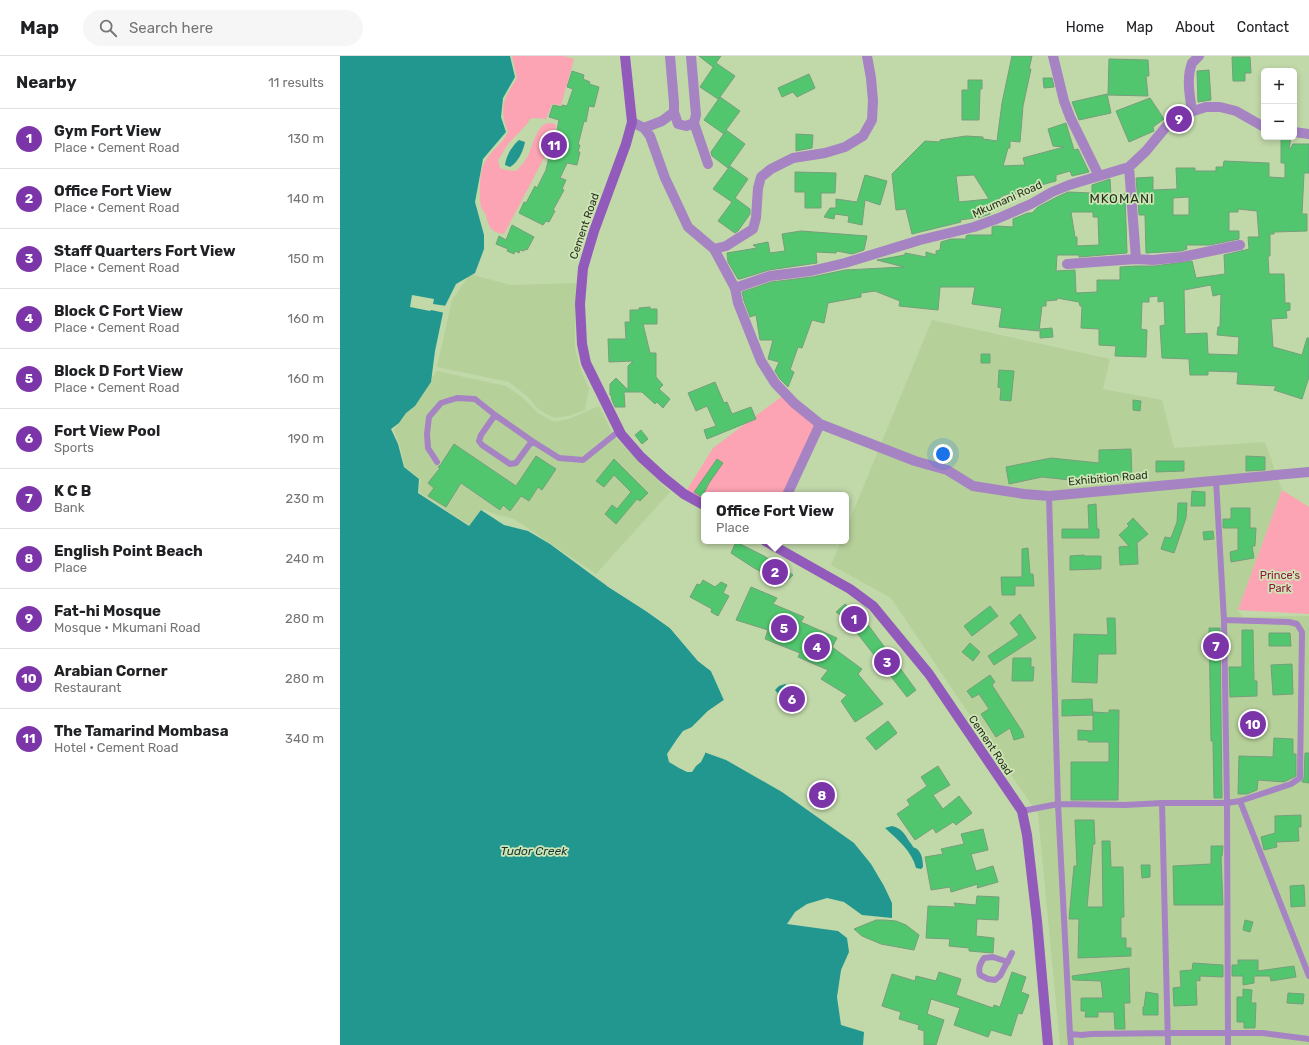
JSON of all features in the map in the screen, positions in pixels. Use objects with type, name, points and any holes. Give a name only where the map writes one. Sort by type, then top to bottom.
[{"type":"main road","name":"Cement Road","points":[[625,56],[632,122],[626,144],[594,231],[583,268],[580,304],[582,344],[586,363],[619,431],[641,457],[664,478],[684,494],[701,503]]},
{"type":"main road","name":"Cement Road","points":[[770,544],[850,589],[873,606],[928,674],[1022,811],[1027,835],[1037,921],[1048,1045]]},
{"type":"street","points":[[670,56],[674,112],[678,124],[686,126],[694,123]]},
{"type":"street","points":[[691,56],[696,114],[694,123],[708,164]]},
{"type":"street","points":[[632,122],[644,128],[650,136],[665,178],[688,228],[714,249],[726,246],[753,229],[756,218],[758,188],[761,177],[772,169],[793,158],[825,153],[845,147],[863,136],[872,120],[873,101],[867,56]]},
{"type":"street","points":[[1053,56],[1070,117],[1099,176]]},
{"type":"street","points":[[1192,112],[1188,85],[1193,62],[1199,56]]},
{"type":"street","points":[[1136,258],[1129,168],[1146,151],[1170,122],[1181,115],[1206,107],[1236,111],[1261,124]]},
{"type":"street","points":[[644,128],[662,121],[674,112]]},
{"type":"street","points":[[1297,132],[1309,134]]},
{"type":"street","name":"Mkumani Road","points":[[735,288],[770,276],[811,271],[844,263],[920,240],[974,227],[1031,204],[1052,192],[1069,185],[1129,168]]},
{"type":"street","points":[[1067,264],[1136,258],[1153,260],[1182,257],[1240,245]]},
{"type":"street","name":"Exhibition Road","points":[[714,249],[735,288],[738,303],[761,361],[775,383],[794,403],[820,424],[915,461],[947,470],[973,486],[1024,494],[1049,496],[1309,472]]},
{"type":"street","points":[[788,492],[820,424]]},
{"type":"lane","points":[[437,462],[428,448],[427,434],[429,417],[441,404],[457,398],[475,399],[532,441],[559,458],[583,460],[619,431]]},
{"type":"lane","points":[[496,415],[481,435],[479,441],[482,445],[512,465],[516,463],[532,441]]},
{"type":"lane","points":[[1216,480],[1224,620],[1227,803],[1228,1045]]},
{"type":"lane","points":[[1049,496],[1058,804],[1071,1045]]},
{"type":"lane","points":[[1022,811],[1058,804],[1125,805],[1162,803],[1227,803],[1240,801],[1291,784],[1300,778],[1302,632],[1297,624],[1289,622],[1224,620]]},
{"type":"lane","points":[[1240,801],[1309,976]]},
{"type":"lane","points":[[1162,803],[1168,1045]]},
{"type":"lane","points":[[1008,962],[993,956],[984,958],[980,964],[980,975],[988,979],[995,980],[1000,976],[1008,962],[1012,953]]},
{"type":"lane","points":[[1070,1034],[1228,1032],[1263,1033],[1309,1039]]},
{"type":"shaded area","points":[[470,274],[510,285],[578,283],[575,309],[575,348],[580,368],[589,389],[585,410],[568,416],[554,418],[539,410],[527,396],[509,382],[437,367],[452,300]]},
{"type":"shaded area","points":[[932,320],[1110,359],[1103,389],[1162,400],[1174,448],[1265,442],[1282,490],[1238,610],[1243,617],[1309,616],[1309,1045],[1060,1045],[1038,814],[891,598],[831,565],[840,544],[849,544],[849,522]]},
{"type":"shaded area","points":[[437,371],[506,386],[523,398],[538,413],[554,422],[569,419],[599,406],[614,436],[670,492],[596,574],[514,519],[482,509],[469,525],[419,492],[421,480],[405,467],[394,430]]},
{"type":"green space","points":[[512,56],[564,56],[574,59],[561,105],[552,104],[546,119],[530,119],[508,144],[498,160],[500,168],[516,171],[528,156],[534,139],[541,128],[545,124],[550,123],[556,125],[555,129],[558,131],[550,136],[544,158],[504,234],[495,232],[491,229],[485,213],[481,208],[480,184],[483,166],[487,158],[508,132],[503,110],[504,104],[508,92],[517,78]]},
{"type":"green space","points":[[781,397],[820,424],[786,492],[701,492],[701,500],[687,490],[713,448]]},
{"type":"green space","name":"Prince's Park","points":[[1282,490],[1309,507],[1309,614],[1238,610]]},
{"type":"water","name":"Tudor Creek","points":[[340,56],[510,56],[515,77],[503,98],[501,117],[506,132],[483,159],[475,202],[484,235],[484,249],[475,273],[456,284],[444,308],[435,351],[431,382],[415,406],[406,413],[399,423],[391,429],[398,444],[404,467],[419,479],[418,493],[469,526],[481,510],[504,525],[528,531],[550,544],[607,586],[670,628],[698,661],[711,671],[724,700],[708,711],[692,727],[701,751],[726,760],[782,792],[854,843],[871,864],[892,903],[892,918],[862,915],[844,902],[827,898],[807,904],[795,912],[787,924],[838,931],[847,938],[849,952],[841,970],[837,997],[841,1025],[864,1032],[863,1045],[340,1045]]},
{"type":"water","points":[[519,140],[525,142],[520,156],[510,167],[505,165],[510,151]]},
{"type":"water","points":[[785,684],[801,695],[804,702],[795,710],[788,707],[775,690],[779,686]]},
{"type":"water","points":[[892,826],[902,831],[913,847],[920,853],[923,865],[921,869],[916,868],[908,851],[885,828]]},
{"type":"pier","points":[[412,295],[434,299],[433,304],[447,306],[445,313],[410,307]]},
{"type":"pier","points":[[608,584],[672,627],[700,659],[712,670],[726,699],[726,702],[709,713],[694,728],[700,739],[700,743],[702,744],[702,749],[705,750],[705,754],[701,762],[692,772],[687,772],[669,762],[667,754],[683,731],[692,727],[708,711],[724,700],[711,671],[698,661],[670,628],[607,586]]},
{"type":"building","points":[[699,56],[721,56],[716,63],[735,76],[718,99],[700,87],[714,66],[713,67]]},
{"type":"building","points":[[1012,56],[1032,56],[1029,69],[1031,69],[1023,106],[1020,142],[1010,141],[1010,148],[1008,148],[1003,166],[1025,165],[1023,158],[1064,147],[1053,146],[1048,129],[1066,123],[1074,150],[1078,149],[1089,172],[1072,176],[1070,171],[1056,175],[1056,181],[1019,191],[1020,194],[1004,195],[989,206],[990,214],[960,220],[961,222],[912,234],[906,209],[896,210],[892,174],[925,141],[940,142],[940,140],[966,136],[983,137],[983,139],[997,141],[1002,103]],"holes":[[[974,175],[989,199],[959,202],[956,176]]]},
{"type":"building","points":[[1232,57],[1250,57],[1251,73],[1245,73],[1245,81],[1233,81]]},
{"type":"building","points":[[1109,59],[1148,60],[1149,76],[1146,76],[1148,96],[1108,95]]},
{"type":"building","points":[[1209,70],[1211,100],[1198,102],[1197,71]]},
{"type":"building","points":[[572,71],[584,75],[583,79],[590,82],[589,84],[599,87],[594,107],[589,106],[586,122],[584,121],[578,145],[580,145],[578,152],[580,152],[577,165],[567,163],[560,178],[566,180],[562,189],[564,190],[553,210],[555,211],[549,222],[546,221],[543,225],[519,213],[524,202],[526,203],[535,186],[537,188],[546,170],[551,148],[548,147],[551,137],[556,135],[559,120],[549,117],[553,105],[562,107],[562,105],[567,106],[573,89],[567,87]]},
{"type":"building","points":[[809,74],[815,88],[797,97],[793,92],[782,97],[778,88]]},
{"type":"building","points":[[1043,78],[1052,78],[1054,87],[1044,88]]},
{"type":"building","points":[[968,80],[982,80],[982,89],[980,89],[979,120],[962,120],[962,90],[968,90]]},
{"type":"building","points":[[1107,94],[1111,113],[1079,120],[1072,102]]},
{"type":"building","points":[[720,97],[740,111],[726,130],[745,144],[728,168],[712,156],[711,152],[724,134],[704,120]]},
{"type":"building","points":[[1150,98],[1164,119],[1153,127],[1154,131],[1129,142],[1116,111]]},
{"type":"building","points":[[796,134],[813,135],[812,148],[796,151]]},
{"type":"building","points":[[1281,140],[1290,140],[1289,149],[1293,144],[1309,144],[1309,173],[1304,173],[1302,214],[1307,214],[1307,231],[1274,232],[1274,234],[1270,234],[1270,256],[1268,256],[1269,274],[1284,274],[1285,303],[1290,303],[1290,310],[1286,311],[1287,318],[1271,319],[1273,347],[1302,355],[1307,338],[1309,338],[1309,377],[1302,399],[1274,390],[1276,386],[1237,384],[1238,372],[1208,371],[1208,375],[1190,375],[1189,359],[1162,358],[1160,326],[1165,325],[1164,301],[1158,302],[1158,296],[1149,297],[1149,302],[1142,302],[1141,329],[1147,330],[1146,357],[1115,356],[1116,346],[1099,345],[1099,329],[1081,328],[1082,306],[1080,306],[1079,302],[1057,298],[1057,300],[1046,301],[1046,306],[1042,306],[1039,331],[999,327],[1002,308],[972,304],[975,287],[940,287],[938,310],[899,306],[900,301],[875,291],[861,293],[861,297],[828,303],[824,323],[812,320],[802,348],[798,347],[790,370],[794,372],[788,387],[775,371],[779,362],[768,359],[773,340],[760,340],[756,315],[750,317],[744,301],[742,292],[771,282],[812,277],[845,270],[904,267],[877,260],[905,255],[905,253],[926,257],[926,252],[936,255],[936,251],[940,250],[941,242],[951,239],[966,239],[966,236],[968,235],[992,235],[992,227],[1013,227],[1013,219],[1028,213],[1032,213],[1038,207],[1055,198],[1068,192],[1092,193],[1092,185],[1110,179],[1111,195],[1125,194],[1127,253],[1079,257],[1079,255],[1057,255],[1056,271],[1075,270],[1076,293],[1097,292],[1097,280],[1120,280],[1120,267],[1154,266],[1192,261],[1196,278],[1225,274],[1224,255],[1249,249],[1248,237],[1259,237],[1257,211],[1238,209],[1238,212],[1229,212],[1229,231],[1239,231],[1239,239],[1210,245],[1186,245],[1187,249],[1181,251],[1146,253],[1145,215],[1139,215],[1136,178],[1153,177],[1153,190],[1177,189],[1176,168],[1195,168],[1195,171],[1216,171],[1216,167],[1223,167],[1224,161],[1269,163],[1269,177],[1285,178],[1285,163],[1281,163]],"holes":[[[1189,197],[1189,215],[1173,215],[1173,198]],[[1071,212],[1093,212],[1093,217],[1098,217],[1099,245],[1077,246],[1077,237],[1075,237]],[[1211,285],[1213,296],[1221,294],[1220,327],[1218,327],[1217,335],[1239,337],[1238,355],[1208,354],[1207,333],[1185,334],[1184,290]]]},
{"type":"building","points":[[730,166],[748,179],[735,198],[750,209],[750,214],[735,233],[718,221],[732,202],[713,189]]},
{"type":"building","points":[[795,172],[836,173],[835,193],[821,193],[821,208],[805,208],[805,192],[795,192]]},
{"type":"building","points":[[865,175],[887,181],[880,205],[865,200],[862,225],[848,222],[849,216],[835,214],[834,219],[824,217],[830,208],[836,208],[836,199],[857,202]]},
{"type":"building","points":[[512,225],[534,237],[527,250],[520,250],[519,253],[515,251],[514,254],[507,251],[508,249],[496,244],[499,236],[506,240]]},
{"type":"building","points":[[801,231],[867,236],[864,250],[852,254],[837,251],[836,253],[816,252],[817,263],[769,270],[740,279],[738,279],[728,262],[727,253],[757,248],[753,245],[768,242],[770,253],[785,251],[782,234]]},
{"type":"building","points":[[650,307],[650,309],[657,309],[657,324],[643,324],[650,353],[656,353],[656,377],[663,385],[659,389],[670,399],[663,408],[657,402],[655,404],[642,392],[624,392],[625,407],[615,407],[610,395],[610,384],[616,378],[628,390],[628,366],[633,361],[609,362],[608,339],[626,339],[625,322],[630,322],[630,310],[639,310],[639,308]]},
{"type":"building","points":[[1052,328],[1053,337],[1040,338],[1040,329]]},
{"type":"building","points":[[981,354],[990,354],[990,363],[981,363]]},
{"type":"building","points":[[999,370],[1014,371],[1011,401],[1000,400],[1001,388],[998,387]]},
{"type":"building","points":[[715,382],[724,403],[727,402],[732,414],[751,407],[756,419],[707,439],[704,430],[716,426],[707,406],[696,411],[688,393]]},
{"type":"building","points":[[1133,400],[1141,401],[1140,411],[1133,410]]},
{"type":"building","points":[[641,430],[648,439],[642,444],[635,435]]},
{"type":"building","points":[[454,444],[516,486],[536,456],[556,469],[542,490],[538,487],[529,501],[521,496],[510,511],[503,505],[500,510],[461,483],[446,507],[428,496],[434,488],[428,483],[440,468],[438,467]]},
{"type":"building","points":[[1131,449],[1132,477],[1089,478],[1089,482],[1042,477],[1009,484],[1006,467],[1051,458],[1099,463],[1099,450]]},
{"type":"building","points":[[1246,456],[1265,457],[1265,470],[1246,471]]},
{"type":"building","points":[[614,459],[648,493],[640,501],[637,499],[616,524],[605,514],[612,505],[617,509],[631,492],[614,475],[604,487],[596,481]]},
{"type":"building","points":[[717,459],[723,463],[704,492],[701,492],[701,496],[694,492]]},
{"type":"building","points":[[1156,461],[1184,461],[1184,471],[1156,472]]},
{"type":"building","points":[[1192,491],[1205,492],[1205,506],[1191,506]]},
{"type":"building","points":[[1178,503],[1187,503],[1186,518],[1174,553],[1161,549],[1165,537],[1171,538],[1177,522]]},
{"type":"building","points":[[1096,504],[1097,529],[1099,529],[1099,538],[1062,538],[1062,529],[1089,529],[1088,505]]},
{"type":"building","points":[[1231,508],[1250,508],[1250,528],[1256,528],[1255,546],[1252,546],[1254,558],[1231,562],[1230,552],[1238,550],[1238,528],[1223,528],[1223,519],[1231,519]]},
{"type":"building","points":[[1133,518],[1148,534],[1137,543],[1138,564],[1120,565],[1119,547],[1129,546],[1119,535],[1129,526],[1127,524]]},
{"type":"building","points":[[1213,531],[1214,539],[1204,540],[1203,532]]},
{"type":"building","points":[[735,544],[740,544],[764,556],[793,575],[784,584],[754,568],[731,553]]},
{"type":"building","points":[[1028,548],[1030,574],[1033,574],[1034,586],[1015,586],[1015,595],[1002,595],[1001,577],[1022,577],[1022,549]]},
{"type":"building","points":[[1070,556],[1101,556],[1101,569],[1070,570]]},
{"type":"building","points":[[703,580],[715,587],[721,582],[727,585],[723,593],[729,596],[718,616],[711,612],[712,609],[690,597],[697,584],[700,585]]},
{"type":"building","points":[[751,587],[777,598],[773,604],[804,617],[801,622],[837,638],[832,647],[862,669],[858,674],[883,704],[855,722],[841,701],[847,695],[821,679],[828,670],[798,657],[800,653],[765,639],[768,630],[736,620]]},
{"type":"building","points":[[845,604],[869,626],[916,690],[907,697],[857,633],[859,632],[849,621],[836,612]]},
{"type":"building","points":[[990,606],[998,616],[972,636],[964,626]]},
{"type":"building","points":[[1020,614],[1036,638],[994,665],[988,656],[1019,635],[1010,623]]},
{"type":"building","points":[[1107,618],[1115,618],[1116,654],[1098,654],[1097,683],[1072,682],[1074,634],[1108,635]]},
{"type":"building","points":[[1209,628],[1220,628],[1222,798],[1214,798],[1213,741],[1211,741]]},
{"type":"building","points":[[1242,630],[1253,630],[1254,681],[1257,681],[1257,696],[1230,697],[1229,667],[1242,667]]},
{"type":"building","points":[[1269,633],[1290,633],[1291,646],[1269,646]]},
{"type":"building","points":[[970,643],[980,652],[973,661],[962,652]]},
{"type":"building","points":[[1013,658],[1031,658],[1031,667],[1034,667],[1033,681],[1012,681]]},
{"type":"building","points":[[1292,664],[1293,694],[1273,695],[1271,665]]},
{"type":"building","points":[[990,675],[995,682],[992,685],[1022,731],[1024,737],[1014,740],[1010,728],[996,737],[981,714],[989,709],[979,694],[972,698],[967,691]]},
{"type":"building","points":[[1092,699],[1093,715],[1062,716],[1062,700]]},
{"type":"building","points":[[1109,710],[1119,710],[1118,800],[1071,800],[1071,762],[1109,762],[1109,742],[1088,742],[1088,740],[1078,740],[1078,730],[1093,731],[1093,712],[1109,713]]},
{"type":"building","points":[[1251,714],[1263,715],[1263,729],[1244,728],[1244,719],[1251,720]]},
{"type":"building","points":[[888,721],[897,733],[876,750],[866,738]]},
{"type":"building","points":[[1274,738],[1293,739],[1293,754],[1296,754],[1296,776],[1284,782],[1258,780],[1257,790],[1247,794],[1238,794],[1239,756],[1273,757]]},
{"type":"building","points":[[1305,753],[1309,753],[1309,783],[1302,782],[1304,778]]},
{"type":"building","points":[[938,766],[950,785],[933,795],[943,809],[959,796],[972,813],[956,825],[953,822],[936,833],[933,828],[915,840],[897,814],[910,805],[907,800],[927,786],[921,777]]},
{"type":"building","points":[[1301,815],[1301,827],[1298,827],[1299,841],[1276,842],[1277,847],[1264,850],[1261,837],[1275,833],[1275,816]]},
{"type":"building","points":[[1075,820],[1094,820],[1095,844],[1093,844],[1087,907],[1103,907],[1102,841],[1110,841],[1111,867],[1123,867],[1124,917],[1121,917],[1121,938],[1126,938],[1126,948],[1131,948],[1131,956],[1078,958],[1079,919],[1069,919],[1074,866],[1077,866]]},
{"type":"building","points":[[983,829],[988,850],[971,854],[976,871],[993,866],[998,882],[977,888],[978,884],[951,892],[950,887],[931,890],[925,857],[943,854],[941,849],[964,844],[961,834]]},
{"type":"building","points":[[1211,846],[1223,846],[1221,856],[1223,905],[1174,905],[1173,866],[1211,864]]},
{"type":"building","points":[[1141,865],[1150,865],[1150,877],[1142,878]]},
{"type":"building","points":[[1304,885],[1305,906],[1291,907],[1290,886]]},
{"type":"building","points":[[977,896],[999,897],[998,920],[977,919],[976,936],[994,938],[993,953],[969,951],[969,948],[949,946],[950,939],[926,938],[928,906],[956,907],[954,903],[976,905]]},
{"type":"building","points":[[876,920],[896,921],[906,925],[919,935],[914,950],[881,944],[862,936],[854,929]]},
{"type":"building","points":[[1245,920],[1253,922],[1250,932],[1243,930]]},
{"type":"building","points":[[1238,960],[1258,960],[1258,971],[1294,966],[1296,977],[1271,981],[1270,976],[1254,976],[1254,983],[1243,985],[1243,976],[1232,976],[1232,965],[1238,965]]},
{"type":"building","points":[[1193,963],[1223,965],[1223,977],[1200,976],[1200,981],[1196,980],[1197,1005],[1174,1006],[1173,988],[1181,987],[1180,971],[1192,970]]},
{"type":"building","points":[[1129,968],[1130,1003],[1124,1003],[1125,1029],[1115,1029],[1114,1012],[1098,1012],[1098,1017],[1085,1017],[1086,1011],[1081,1011],[1081,998],[1103,998],[1101,981],[1073,980],[1072,976]]},
{"type":"building","points":[[939,972],[961,979],[956,995],[993,1008],[994,1005],[1000,1007],[1012,972],[1026,977],[1021,992],[1029,995],[1022,1014],[1018,1013],[1011,1036],[991,1030],[988,1037],[954,1025],[960,1008],[931,999],[927,1014],[944,1020],[936,1045],[924,1045],[924,1031],[918,1029],[919,1025],[899,1019],[901,1012],[882,1006],[892,974],[915,981],[916,976],[936,981]]},
{"type":"building","points":[[1243,989],[1252,990],[1251,1003],[1256,1003],[1255,1028],[1244,1028],[1244,1022],[1237,1022],[1237,997],[1243,997]]},
{"type":"building","points":[[1146,992],[1158,994],[1158,1015],[1143,1015]]},
{"type":"building","points":[[1288,993],[1304,994],[1303,1004],[1287,1003]]},
{"type":"place","name":"Fat-hi Mosque","points":[[1179,119]]},
{"type":"place","name":"The Tamarind Mombasa","points":[[554,145]]},
{"type":"place","name":"Office Fort View","points":[[775,572]]},
{"type":"place","name":"Gym Fort View","points":[[854,619]]},
{"type":"place","name":"Block D Fort View","points":[[784,628]]},
{"type":"place","name":"K C B","points":[[1216,646]]},
{"type":"place","name":"Block C Fort View","points":[[817,647]]},
{"type":"place","name":"Staff Quarters Fort View","points":[[887,662]]},
{"type":"place","name":"Fort View Pool","points":[[792,699]]},
{"type":"place","name":"Arabian Corner","points":[[1253,724]]},
{"type":"place","name":"English Point Beach","points":[[822,795]]},
{"type":"district","name":"MKOMANI","points":[[1122,198]]}]
